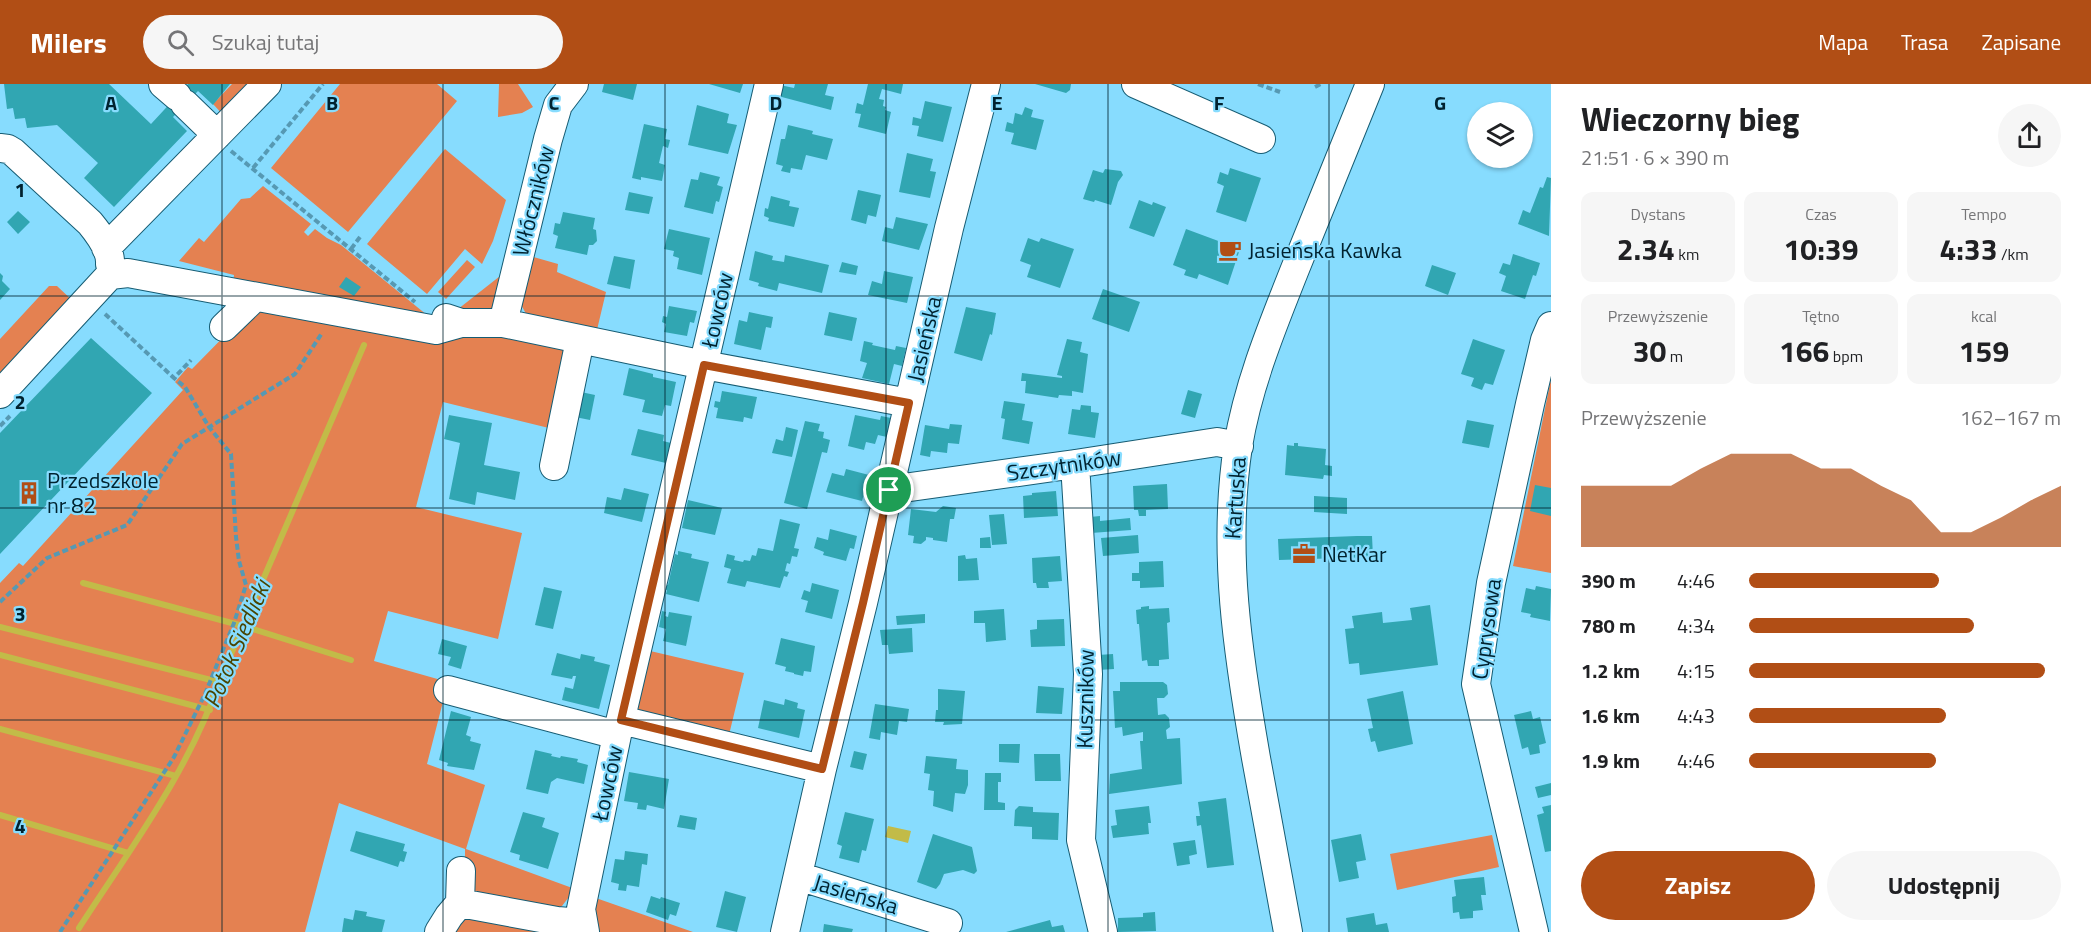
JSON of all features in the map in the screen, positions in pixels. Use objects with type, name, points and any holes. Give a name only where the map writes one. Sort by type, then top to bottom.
[{"type":"street","points":[[0,394],[108,261],[222,141],[267,84]]},
{"type":"street","name":"Włóczników","points":[[503,323],[551,127],[558,105],[574,84]]},
{"type":"street","name":"Łowców","points":[[460,903],[583,927],[580,909],[619,728],[769,84]]},
{"type":"street","name":"Jasieńska","points":[[785,932],[949,228],[986,84]]},
{"type":"street","points":[[1136,84],[1260,139]]},
{"type":"street","name":"Kartuska","points":[[1288,932],[1240,666],[1233,598],[1231,538],[1239,446],[1249,395],[1272,326],[1370,84]]},
{"type":"street","points":[[175,95],[222,141]]},
{"type":"street","points":[[0,148],[8,149],[13,153],[90,223],[100,235],[108,261],[128,273],[436,330],[454,320],[503,323],[704,365],[909,403]]},
{"type":"street","points":[[225,327],[255,297]]},
{"type":"street","name":"Cyprysowa","points":[[1534,932],[1476,684],[1491,584],[1545,340],[1551,326]]},
{"type":"street","points":[[554,466],[580,340]]},
{"type":"street","name":"Szczytników","points":[[889,490],[1216,442],[1239,446]]},
{"type":"street","name":"Kuszników","points":[[1076,464],[1088,674],[1081,840],[1103,932]]},
{"type":"street","points":[[448,690],[619,728],[822,769]]},
{"type":"street","points":[[439,932],[460,903],[461,871]]},
{"type":"street","name":"Jasieńska","points":[[798,876],[948,923]]},
{"type":"path","points":[[253,168],[323,84]]},
{"type":"path","points":[[1258,84],[1277,91],[1272,84]]},
{"type":"path","points":[[1315,87],[1320,84]]},
{"type":"path","points":[[222,141],[417,304]]},
{"type":"path","points":[[351,249],[360,237]]},
{"type":"path","points":[[0,602],[47,558],[127,525],[182,444],[295,375],[335,312]]},
{"type":"path","points":[[60,932],[174,757],[205,694],[234,623],[246,585],[237,549],[231,454],[209,427],[185,387],[105,314]]},
{"type":"path","points":[[174,378],[191,360]]},
{"type":"shaded area","points":[[232,84],[259,84],[226,118],[213,104]]},
{"type":"shaded area","points":[[340,84],[437,84],[457,101],[348,232],[271,168]]},
{"type":"shaded area","points":[[499,84],[518,84],[533,107],[522,113],[498,117]]},
{"type":"shaded area","points":[[445,149],[506,200],[493,241],[482,264],[465,249],[427,294],[367,244]]},
{"type":"shaded area","points":[[263,186],[311,224],[304,232],[308,236],[315,229],[341,245],[438,324],[233,285],[234,275],[179,261],[199,238],[204,242],[241,199],[250,198]]},
{"type":"shaded area","points":[[530,256],[558,264],[557,272],[606,292],[596,334],[529,319],[520,303]]},
{"type":"shaded area","points":[[467,260],[475,267],[446,299],[438,292]]},
{"type":"shaded area","points":[[509,269],[506,294],[489,313],[453,313]]},
{"type":"shaded area","points":[[49,286],[57,286],[74,302],[0,383],[0,339]]},
{"type":"shaded area","points":[[256,308],[462,331],[570,346],[557,430],[443,402],[416,507],[522,533],[498,639],[388,611],[374,661],[448,682],[427,764],[485,785],[466,849],[575,889],[562,906],[550,915],[477,903],[465,885],[465,849],[339,803],[305,932],[0,932],[0,583],[19,563],[23,566],[183,390],[175,382],[188,367],[192,369],[248,312]]},
{"type":"shaded area","points":[[1551,379],[1551,573],[1513,566]]},
{"type":"shaded area","points":[[646,650],[744,673],[728,739],[633,709]]},
{"type":"shaded area","points":[[888,826],[911,831],[908,843],[885,837]]},
{"type":"shaded area","points":[[1492,835],[1499,867],[1397,890],[1390,854]]},
{"type":"shaded area","points":[[593,897],[693,932],[597,932]]},
{"type":"shaded area","points":[[472,913],[566,932],[450,932]]},
{"type":"building","points":[[4,84],[109,84],[151,124],[188,84],[230,84],[213,105],[198,91],[173,117],[187,131],[114,207],[84,178],[98,163],[57,125],[27,128],[25,118],[15,119],[13,108],[7,109]]},
{"type":"building","points":[[604,84],[637,84],[633,100],[602,92]]},
{"type":"building","points":[[709,84],[743,84],[740,93]]},
{"type":"building","points":[[795,84],[828,84],[825,95],[834,97],[831,110],[778,96],[780,85],[794,88]]},
{"type":"building","points":[[868,84],[903,84],[901,94],[882,89],[879,99],[884,100],[885,110],[891,112],[886,134],[858,127],[861,114],[855,113],[857,103],[863,105]]},
{"type":"building","points":[[1035,84],[1071,84],[1070,90],[1066,93]]},
{"type":"building","points":[[925,101],[952,107],[943,142],[917,136],[919,126],[912,125],[913,117],[921,119]]},
{"type":"building","points":[[697,105],[729,114],[727,123],[737,125],[728,154],[688,145]]},
{"type":"building","points":[[1025,107],[1033,110],[1031,117],[1044,120],[1036,150],[1011,144],[1014,133],[1005,131],[1007,122],[1013,124],[1015,113],[1022,115]]},
{"type":"building","points":[[644,124],[667,129],[665,139],[670,140],[668,148],[663,146],[659,163],[665,165],[662,181],[641,177],[641,180],[632,178]]},
{"type":"building","points":[[788,125],[833,139],[827,160],[806,155],[802,170],[791,168],[790,173],[781,171],[783,166],[776,164],[781,139],[785,139]]},
{"type":"building","points":[[907,153],[933,159],[930,171],[936,172],[930,198],[899,192]]},
{"type":"building","points":[[1230,168],[1261,178],[1246,222],[1216,212],[1224,186],[1217,183],[1220,172],[1228,175]]},
{"type":"building","points":[[1105,169],[1121,171],[1123,175],[1118,182],[1111,205],[1083,199],[1093,170],[1103,173]]},
{"type":"building","points":[[700,172],[720,177],[717,185],[723,187],[713,214],[684,207],[691,179],[698,180]]},
{"type":"building","points":[[1547,177],[1551,178],[1549,236],[1518,224],[1523,210],[1530,213],[1540,187],[1543,188]]},
{"type":"building","points":[[858,190],[881,195],[876,217],[868,215],[866,224],[851,220]]},
{"type":"building","points":[[629,192],[653,197],[649,214],[625,210]]},
{"type":"building","points":[[771,196],[790,201],[789,206],[799,208],[794,227],[768,221],[769,218],[764,216]]},
{"type":"building","points":[[1139,200],[1166,207],[1154,237],[1129,228]]},
{"type":"building","points":[[18,211],[30,222],[18,234],[7,222]]},
{"type":"building","points":[[563,212],[595,218],[593,229],[596,230],[597,241],[589,245],[587,255],[555,248],[558,236],[553,234],[555,223],[560,224]]},
{"type":"building","points":[[896,217],[928,224],[919,250],[882,241],[885,227],[893,229]]},
{"type":"building","points":[[669,229],[710,238],[702,275],[677,269],[679,258],[673,256],[674,251],[664,249]]},
{"type":"building","points":[[1186,229],[1240,249],[1228,285],[1199,274],[1197,279],[1184,275],[1186,270],[1173,265]]},
{"type":"building","points":[[1028,238],[1039,242],[1041,238],[1074,249],[1060,288],[1027,277],[1031,265],[1020,261]]},
{"type":"building","points":[[755,251],[773,256],[772,260],[784,262],[785,255],[829,265],[822,293],[779,283],[777,291],[758,286],[759,283],[749,280]]},
{"type":"building","points":[[1513,254],[1540,263],[1536,276],[1533,275],[1525,299],[1501,291],[1506,276],[1499,273],[1503,263],[1510,265]]},
{"type":"building","points":[[614,256],[635,260],[630,289],[607,284]]},
{"type":"building","points":[[842,262],[858,266],[856,275],[839,272]]},
{"type":"building","points":[[1432,265],[1456,273],[1448,295],[1425,286]]},
{"type":"building","points":[[884,271],[913,277],[907,303],[868,295],[872,281],[882,284]]},
{"type":"building","points":[[0,273],[3,276],[2,281],[10,289],[0,300]]},
{"type":"building","points":[[346,277],[361,287],[354,296],[339,287]]},
{"type":"building","points":[[1103,289],[1140,302],[1129,332],[1092,319]]},
{"type":"building","points":[[669,306],[697,311],[694,323],[690,322],[687,336],[664,332],[666,324],[662,322],[663,316],[667,317]]},
{"type":"building","points":[[966,307],[996,313],[992,335],[990,334],[982,361],[954,353]]},
{"type":"building","points":[[749,312],[773,317],[771,328],[766,327],[761,350],[734,344],[739,320],[747,322]]},
{"type":"building","points":[[829,312],[857,318],[852,341],[824,335]]},
{"type":"building","name":"Przedszkole nr 82","points":[[91,338],[152,393],[0,554],[0,433]]},
{"type":"building","points":[[1067,339],[1082,342],[1080,352],[1088,354],[1083,393],[1072,391],[1072,396],[1059,395],[1058,398],[1025,393],[1026,381],[1021,381],[1022,373],[1062,378],[1057,375]]},
{"type":"building","points":[[1473,339],[1505,350],[1493,385],[1485,383],[1482,390],[1471,386],[1474,378],[1461,374]]},
{"type":"building","points":[[864,341],[895,350],[896,346],[906,348],[902,366],[894,364],[889,384],[862,378],[867,363],[860,361]]},
{"type":"building","points":[[629,368],[676,382],[671,406],[665,405],[662,416],[642,412],[645,400],[623,395]]},
{"type":"building","points":[[1188,390],[1202,394],[1195,418],[1181,414]]},
{"type":"building","points":[[722,391],[757,397],[752,419],[744,417],[743,422],[716,418],[718,408],[714,407],[715,401],[720,402]]},
{"type":"building","points":[[581,392],[595,395],[590,420],[575,417]]},
{"type":"building","points":[[1004,401],[1025,404],[1022,420],[1033,422],[1029,444],[1002,439],[1005,419],[1001,418]]},
{"type":"building","points":[[1081,405],[1091,406],[1091,412],[1099,413],[1095,438],[1068,434],[1072,409],[1080,410]]},
{"type":"building","points":[[449,415],[492,423],[484,465],[520,472],[515,500],[477,492],[475,505],[449,499],[460,443],[444,439]]},
{"type":"building","points":[[855,415],[880,420],[881,416],[891,418],[887,437],[878,435],[875,444],[866,442],[864,450],[848,446]]},
{"type":"building","points":[[1467,420],[1494,425],[1489,448],[1462,443]]},
{"type":"building","points":[[805,421],[820,424],[818,431],[824,432],[823,438],[830,440],[827,453],[822,452],[807,509],[784,503]]},
{"type":"building","points":[[950,424],[962,425],[959,444],[948,443],[947,453],[931,451],[930,457],[920,455],[925,425],[949,429]]},
{"type":"building","points":[[786,427],[798,430],[792,457],[772,453],[776,439],[783,441]]},
{"type":"building","points":[[638,429],[664,435],[663,441],[671,443],[666,463],[631,455]]},
{"type":"building","points":[[1294,443],[1298,443],[1298,446],[1326,449],[1325,465],[1332,466],[1332,476],[1324,475],[1323,479],[1285,475],[1287,445],[1294,446]]},
{"type":"building","points":[[846,469],[869,475],[862,501],[826,492],[832,473],[844,476]]},
{"type":"building","points":[[1167,484],[1168,509],[1146,510],[1146,516],[1139,516],[1138,510],[1134,510],[1133,486]]},
{"type":"building","points":[[1535,485],[1551,488],[1551,516],[1530,511]]},
{"type":"building","points":[[624,488],[649,494],[642,522],[604,513],[607,497],[621,500]]},
{"type":"building","points":[[1056,491],[1058,516],[1024,518],[1023,496]]},
{"type":"building","points":[[1314,496],[1347,498],[1347,514],[1314,512]]},
{"type":"building","points":[[688,500],[722,508],[715,535],[682,528]]},
{"type":"building","points":[[943,506],[956,508],[954,519],[950,519],[947,542],[926,537],[921,544],[913,543],[914,536],[908,535],[911,509],[936,512]]},
{"type":"building","points":[[1004,514],[1007,544],[992,545],[989,515]]},
{"type":"building","points":[[1100,516],[1100,521],[1130,518],[1131,530],[1091,533],[1090,517]]},
{"type":"building","points":[[780,519],[800,524],[794,548],[799,549],[797,557],[792,556],[790,564],[787,563],[785,571],[789,572],[787,577],[784,576],[780,588],[747,581],[745,587],[727,583],[731,569],[724,567],[727,554],[735,556],[734,560],[743,562],[744,560],[750,561],[752,555],[756,556],[758,548],[773,551]]},
{"type":"building","points":[[830,529],[857,536],[854,549],[850,548],[846,561],[823,555],[824,552],[814,548],[817,537],[828,540]]},
{"type":"building","points":[[1138,535],[1139,553],[1103,556],[1101,538]]},
{"type":"building","points":[[1372,536],[1373,557],[1279,560],[1278,539]]},
{"type":"building","points":[[990,537],[991,548],[980,548],[980,538]]},
{"type":"building","points":[[678,551],[692,554],[691,558],[709,562],[699,602],[666,594],[667,590],[663,589],[664,584],[668,585],[675,554],[678,555]]},
{"type":"building","points":[[965,555],[966,559],[977,558],[979,580],[958,581],[958,556]]},
{"type":"building","points":[[1060,556],[1062,581],[1048,582],[1049,588],[1037,588],[1036,583],[1033,583],[1032,558]]},
{"type":"building","points":[[1163,561],[1164,587],[1140,588],[1140,581],[1132,581],[1132,573],[1139,573],[1139,562]]},
{"type":"building","points":[[812,583],[839,590],[832,619],[805,612],[808,601],[801,599],[804,590],[810,592]]},
{"type":"building","points":[[1536,586],[1551,589],[1550,621],[1530,617],[1531,614],[1521,612],[1526,588],[1535,590]]},
{"type":"building","points":[[544,587],[562,591],[553,629],[535,625]]},
{"type":"building","points":[[1430,605],[1438,665],[1360,675],[1359,663],[1349,664],[1345,629],[1354,628],[1352,616],[1382,612],[1383,623],[1412,620],[1410,608]]},
{"type":"building","points":[[1149,606],[1149,609],[1169,608],[1170,622],[1167,623],[1169,659],[1159,660],[1159,666],[1148,666],[1147,660],[1142,661],[1136,610]]},
{"type":"building","points":[[1004,609],[1006,640],[986,642],[985,623],[974,623],[974,611]]},
{"type":"building","points":[[662,611],[666,612],[665,616],[668,617],[669,612],[692,616],[686,646],[663,641],[666,629],[659,627]]},
{"type":"building","points":[[925,614],[925,623],[897,625],[896,616]]},
{"type":"building","points":[[1064,619],[1065,646],[1031,647],[1030,630],[1037,629],[1037,620]]},
{"type":"building","points":[[912,628],[913,652],[889,654],[888,645],[882,645],[880,630]]},
{"type":"building","points":[[781,638],[815,646],[811,672],[804,671],[803,676],[794,674],[785,671],[786,667],[775,664]]},
{"type":"building","points":[[442,639],[467,646],[461,669],[448,665],[451,657],[438,654]]},
{"type":"building","points":[[557,653],[580,659],[581,654],[595,657],[594,661],[610,665],[599,709],[562,700],[565,687],[573,689],[576,676],[572,679],[551,675]]},
{"type":"building","points":[[1113,654],[1114,669],[1098,670],[1098,655]]},
{"type":"building","points":[[1120,682],[1163,682],[1167,685],[1168,694],[1164,698],[1157,698],[1158,715],[1165,714],[1169,718],[1170,727],[1166,730],[1167,739],[1180,738],[1182,784],[1109,794],[1110,774],[1142,769],[1140,741],[1143,741],[1143,732],[1123,736],[1122,727],[1115,728],[1113,691],[1120,691]]},
{"type":"building","points":[[1038,686],[1064,688],[1062,714],[1036,713]]},
{"type":"building","points":[[938,689],[965,691],[962,724],[943,725],[944,722],[935,722],[936,710],[938,710]]},
{"type":"building","points":[[1403,691],[1413,744],[1378,752],[1375,741],[1371,742],[1368,729],[1373,728],[1367,699]]},
{"type":"building","points":[[785,699],[798,703],[797,708],[805,710],[799,738],[758,728],[764,700],[784,705]]},
{"type":"building","points":[[875,704],[909,709],[907,722],[899,721],[897,735],[881,732],[880,740],[869,738]]},
{"type":"building","points":[[451,711],[471,717],[466,735],[471,737],[470,741],[481,744],[474,770],[447,766],[448,763],[439,760]]},
{"type":"building","points":[[1531,711],[1533,719],[1540,717],[1546,743],[1539,745],[1540,753],[1530,755],[1528,747],[1522,749],[1514,715]]},
{"type":"building","points":[[999,744],[1020,744],[1019,763],[999,762]]},
{"type":"building","points":[[535,750],[560,758],[561,756],[578,759],[577,762],[588,765],[584,784],[557,778],[551,782],[548,794],[526,789]]},
{"type":"building","points":[[854,751],[867,754],[863,770],[850,767]]},
{"type":"building","points":[[1034,754],[1060,754],[1061,781],[1035,781]]},
{"type":"building","points":[[926,756],[957,759],[956,769],[968,770],[968,785],[965,794],[955,793],[953,812],[933,806],[934,791],[928,790],[930,774],[924,773]]},
{"type":"building","points":[[629,772],[669,779],[664,809],[647,805],[646,810],[637,809],[638,803],[624,801]]},
{"type":"building","points":[[985,773],[1001,773],[1001,782],[998,782],[998,802],[1005,803],[1005,810],[984,810]]},
{"type":"building","points":[[1551,783],[1551,795],[1538,798],[1535,787]]},
{"type":"building","points":[[1226,798],[1234,865],[1207,868],[1201,825],[1197,826],[1196,816],[1200,816],[1198,802]]},
{"type":"building","points":[[1551,805],[1551,851],[1545,852],[1537,815],[1544,813],[1542,807]]},
{"type":"building","points":[[1019,806],[1033,807],[1033,812],[1059,813],[1058,840],[1032,839],[1032,827],[1014,826],[1015,810]]},
{"type":"building","points":[[1149,806],[1151,823],[1148,823],[1149,834],[1113,838],[1111,826],[1117,825],[1115,810]]},
{"type":"building","points":[[523,812],[545,818],[542,827],[559,833],[548,869],[519,860],[520,855],[510,852]]},
{"type":"building","points":[[845,812],[874,819],[866,851],[862,850],[859,863],[839,858],[842,846],[837,844]]},
{"type":"building","points":[[680,815],[697,818],[695,830],[677,827]]},
{"type":"building","points":[[356,831],[405,844],[403,851],[407,852],[404,862],[400,861],[398,867],[350,851]]},
{"type":"building","points":[[933,834],[972,847],[977,871],[974,874],[963,870],[944,874],[936,889],[917,882]]},
{"type":"building","points":[[1361,834],[1366,860],[1356,862],[1359,878],[1339,882],[1331,840]]},
{"type":"building","points":[[1195,840],[1197,854],[1189,856],[1190,864],[1177,866],[1173,843]]},
{"type":"building","points":[[625,851],[648,854],[647,865],[642,864],[639,887],[627,885],[626,891],[618,890],[619,884],[611,882],[615,859],[624,860]]},
{"type":"building","points":[[1484,877],[1486,895],[1481,895],[1483,910],[1473,911],[1473,918],[1460,919],[1459,912],[1453,913],[1452,897],[1456,896],[1454,880]]},
{"type":"building","points":[[725,891],[746,897],[737,932],[716,927]]},
{"type":"building","points":[[651,896],[680,903],[676,916],[670,914],[668,920],[646,912]]},
{"type":"building","points":[[355,910],[367,912],[366,916],[385,920],[382,932],[342,932],[344,918],[353,920]]},
{"type":"building","points":[[1155,912],[1156,931],[1118,932],[1118,918],[1143,917],[1143,913]]},
{"type":"building","points":[[1374,913],[1376,925],[1387,923],[1389,932],[1348,932],[1346,918]]},
{"type":"building","points":[[1050,920],[1052,927],[1063,925],[1065,932],[1006,932]]},
{"type":"building","points":[[824,924],[853,929],[852,932],[823,932]]},
{"type":"waterway","name":"Potok Siedlicki","points":[[79,928],[157,809],[192,747],[364,345]]},
{"type":"waterway","points":[[83,583],[243,626],[351,660]]},
{"type":"waterway","points":[[0,627],[219,682]]},
{"type":"waterway","points":[[0,655],[210,710]]},
{"type":"waterway","points":[[0,729],[176,776]]},
{"type":"waterway","points":[[0,815],[128,853]]},
{"type":"place","name":"Jasieńska Kawka","points":[[1230,250]]},
{"type":"place","name":"Przedszkole nr 82","points":[[29,493]]},
{"type":"place","name":"NetKar","points":[[1304,554]]},
{"type":"route","points":[[704,365],[909,403],[889,490],[822,769],[621,720],[704,365]]}]
